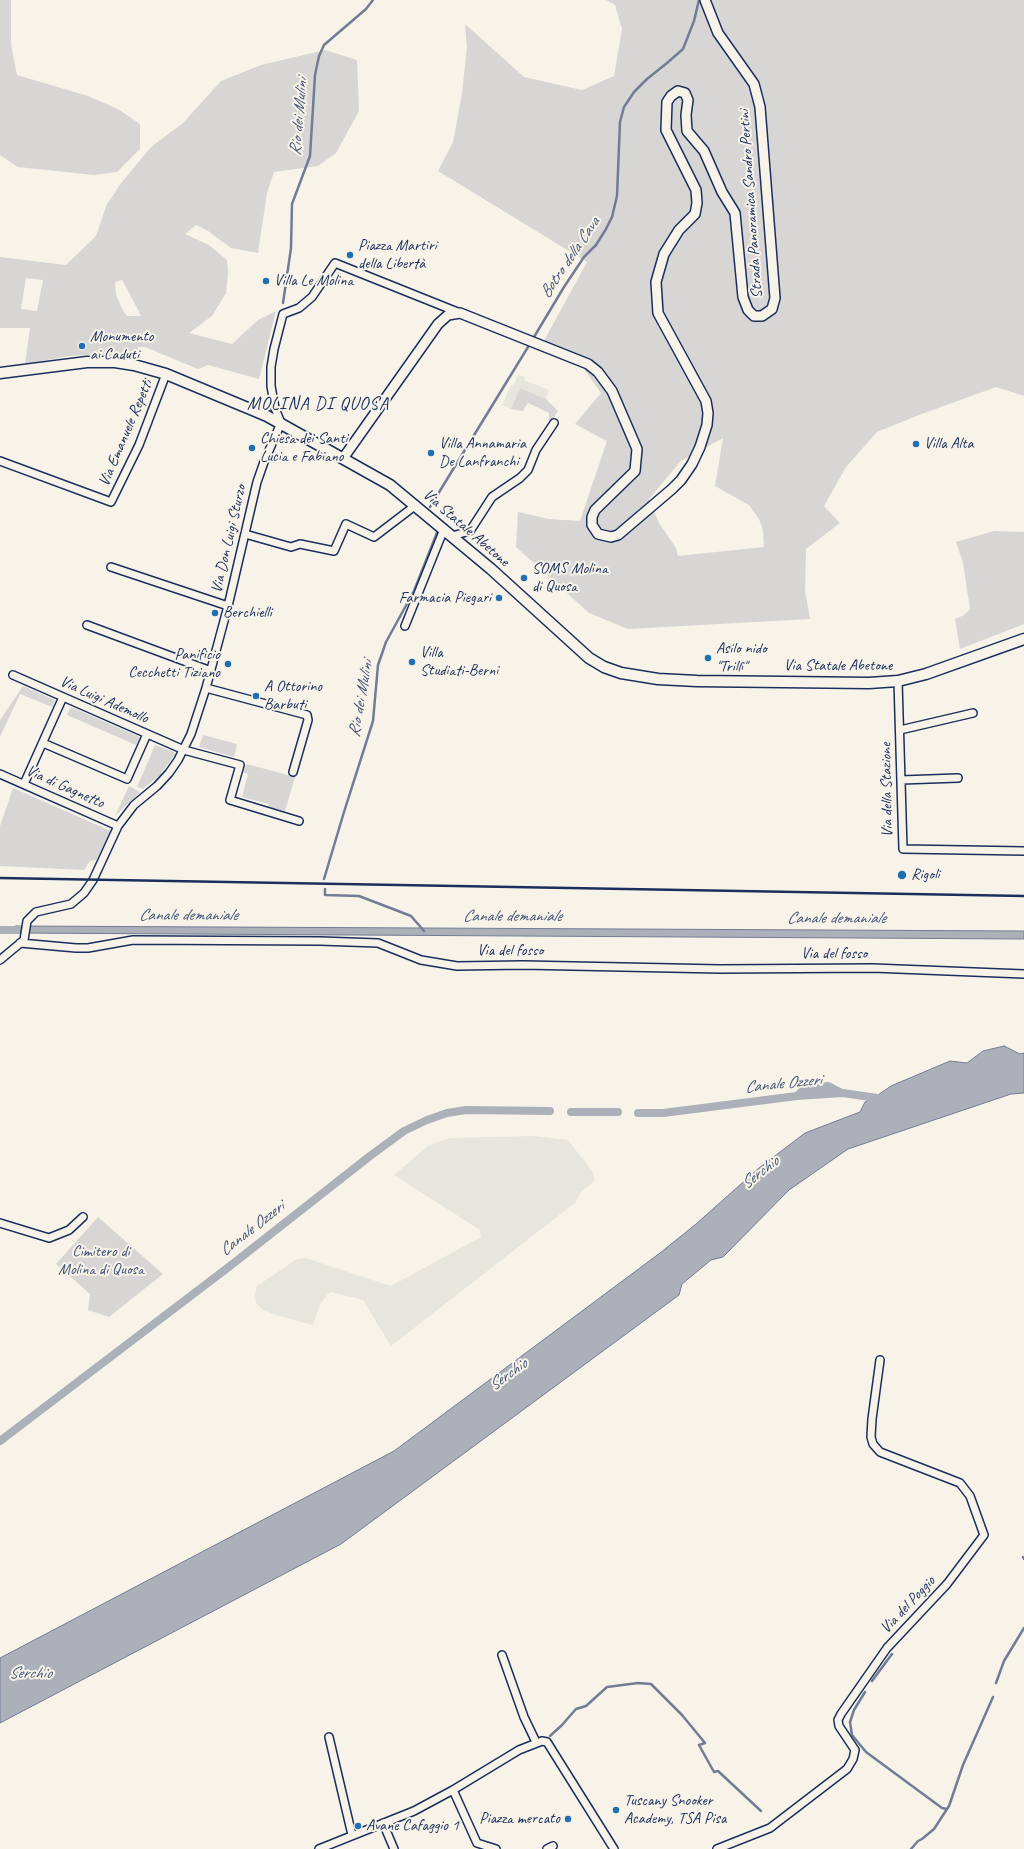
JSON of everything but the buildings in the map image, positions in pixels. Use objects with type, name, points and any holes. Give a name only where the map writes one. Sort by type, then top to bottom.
[{"type":"main road","name":"Via Statale Abetone","points":[[0,373],[102,361],[134,364],[166,374],[282,423],[390,485],[416,505],[518,593],[576,648],[595,662],[613,671],[641,676],[690,681],[868,683],[898,681],[926,674],[1024,639]]},
{"type":"street","name":"Strada Panoramica Sandro Pertini","points":[[460,313],[588,364],[598,372],[612,391],[637,449],[635,471],[595,510],[592,517],[592,525],[598,534],[611,537],[618,534],[681,480],[692,464],[700,447],[707,425],[708,413],[706,401],[658,313],[656,282],[664,254],[679,230],[694,214],[698,203],[696,190],[666,130],[667,102],[671,96],[678,91],[685,93],[688,100],[686,131],[704,151],[722,192],[735,213],[743,297],[748,310],[754,316],[762,316],[772,309],[775,298],[760,107],[754,84],[718,33],[705,0]]},
{"type":"street","points":[[282,423],[275,408],[271,386],[271,368],[283,314],[299,308],[312,297],[335,263],[460,313]]},
{"type":"street","points":[[344,458],[438,324],[448,315],[460,313]]},
{"type":"street","name":"Via Emanuele Repetti","points":[[0,462],[111,502],[139,445],[166,374]]},
{"type":"street","name":"Via Don Luigi Sturzo","points":[[0,960],[26,936],[27,921],[36,912],[65,906],[79,898],[92,880],[118,826],[134,805],[163,780],[175,765],[184,750],[194,727],[211,671],[260,471],[282,423]]},
{"type":"street","points":[[452,536],[470,531],[492,497],[520,478],[528,470],[536,450],[554,423]]},
{"type":"street","points":[[245,534],[291,547],[300,544],[334,551],[346,524],[374,537],[416,505]]},
{"type":"street","points":[[405,626],[444,529]]},
{"type":"street","points":[[111,567],[228,606]]},
{"type":"street","points":[[87,625],[211,671]]},
{"type":"street","name":"Via Luigi Ademollo","points":[[13,675],[184,750],[240,766],[230,800],[299,821]]},
{"type":"street","name":"Via della Stazione","points":[[898,681],[903,850],[1024,851]]},
{"type":"street","points":[[206,688],[292,710],[308,716],[293,772]]},
{"type":"street","points":[[24,784],[63,697]]},
{"type":"street","points":[[900,730],[974,712]]},
{"type":"street","points":[[43,742],[127,780],[147,734]]},
{"type":"street","name":"Via di Gagnetto","points":[[0,774],[118,826]]},
{"type":"street","points":[[901,780],[958,778]]},
{"type":"street","name":"Via del fosso","points":[[20,943],[88,948],[133,940],[320,941],[378,943],[421,960],[457,966],[523,965],[720,969],[880,968],[938,970],[1004,975],[1024,974]]},
{"type":"street","points":[[0,1223],[49,1238],[69,1230],[83,1217]]},
{"type":"street","name":"Via del Poggio","points":[[719,1849],[770,1828],[847,1769],[853,1759],[855,1750],[839,1726],[838,1720],[841,1714],[887,1648],[947,1584],[984,1535],[970,1496],[960,1483],[880,1452],[873,1444],[871,1437],[872,1419],[880,1360]]},
{"type":"street","points":[[502,1655],[522,1711],[536,1742]]},
{"type":"street","points":[[329,1737],[352,1835]]},
{"type":"street","points":[[319,1849],[414,1811],[453,1790],[519,1750],[536,1742],[547,1742],[614,1849]]},
{"type":"street","points":[[453,1790],[477,1843],[496,1849]]},
{"type":"street","points":[[383,1823],[394,1849]]},
{"type":"shaded area","points":[[518,375],[525,377],[524,380],[549,390],[546,399],[520,388],[511,409],[502,405],[511,385],[513,386]]},
{"type":"shaded area","points":[[535,1136],[568,1140],[592,1171],[595,1180],[580,1193],[576,1202],[391,1346],[363,1300],[331,1292],[320,1304],[313,1325],[263,1310],[256,1303],[255,1295],[257,1286],[297,1259],[305,1258],[391,1286],[481,1237],[480,1230],[394,1175],[429,1145],[450,1138]]},
{"type":"green space","points":[[0,0],[11,0],[11,44],[17,75],[88,96],[118,109],[140,124],[140,149],[117,172],[94,175],[18,167],[0,155]]},
{"type":"green space","points":[[606,0],[1024,0],[1024,396],[996,387],[877,432],[846,467],[824,506],[840,523],[806,549],[805,591],[810,619],[628,629],[589,613],[516,547],[518,512],[549,519],[580,521],[607,441],[575,424],[601,393],[581,365],[540,348],[587,262],[438,171],[453,142],[462,94],[467,47],[465,24],[524,77],[582,90],[614,76],[622,29],[615,5]],"holes":[[[723,438],[715,486],[749,505],[759,519],[763,530],[764,547],[678,556],[676,548],[659,523],[649,499],[681,461]]]},
{"type":"green space","points":[[325,50],[357,60],[359,111],[336,153],[318,166],[274,172],[267,193],[258,253],[231,248],[208,231],[196,225],[185,234],[209,245],[227,260],[228,272],[226,293],[212,316],[189,333],[232,344],[258,320],[276,311],[259,379],[208,365],[198,369],[145,347],[138,347],[136,358],[101,354],[69,356],[25,364],[30,328],[0,328],[0,257],[66,265],[96,236],[107,204],[122,182],[151,147],[183,123],[221,81],[261,65]],"holes":[[[26,278],[43,280],[37,311],[21,309]],[[122,280],[134,302],[141,316],[127,316],[121,307],[116,294],[115,282]]]},
{"type":"green space","points":[[520,388],[546,399],[558,411],[549,426],[549,413],[528,403],[523,411],[511,409]]},
{"type":"green space","points":[[994,531],[1024,532],[1024,624],[960,649],[955,619],[964,615],[970,609],[963,563],[956,542]]},
{"type":"green space","points":[[23,686],[55,700],[52,707],[20,694],[0,737],[0,720]]},
{"type":"green space","points":[[71,707],[140,737],[136,745],[67,715]]},
{"type":"green space","points":[[203,735],[237,744],[234,757],[199,747]]},
{"type":"green space","points":[[155,745],[174,752],[175,754],[160,775],[143,789],[137,787]]},
{"type":"green space","points":[[247,764],[295,777],[285,811],[268,807],[269,804],[242,797],[248,774],[242,772]]},
{"type":"green space","points":[[129,786],[140,792],[115,816]]},
{"type":"green space","points":[[13,788],[111,831],[96,860],[90,861],[84,870],[0,866],[0,826]]},
{"type":"green space","name":"Cimitero di Molina di Quosa","points":[[98,1217],[163,1274],[109,1317],[88,1310],[90,1294],[56,1264]]},
{"type":"water","points":[[16,926],[1024,931],[1024,939],[17,933]]},
{"type":"water","name":"Serchio","points":[[1004,1046],[1020,1054],[1024,1053],[1024,1093],[1011,1094],[848,1149],[789,1190],[723,1257],[711,1260],[682,1284],[679,1295],[341,1544],[0,1723],[0,1658],[394,1451],[660,1253],[696,1224],[759,1168],[805,1133],[860,1112],[865,1102],[891,1086],[950,1061],[967,1063],[983,1051]]},
{"type":"waterway","name":"Rio dei Mulini","points":[[283,303],[291,248],[292,204],[310,156],[315,75],[319,56],[324,45],[366,9],[373,0]]},
{"type":"waterway","name":"Botro della Cava","points":[[534,337],[564,287],[584,257],[596,245],[612,217],[617,196],[620,122],[624,107],[634,92],[647,79],[683,49],[694,21],[699,0]]},
{"type":"waterway","name":"Botro della Cava","points":[[430,507],[528,347]]},
{"type":"waterway","name":"Rio dei Mulini","points":[[324,879],[373,721],[378,665],[386,642],[414,591],[438,530]]},
{"type":"waterway","name":"Rio dei Mulini","points":[[325,889],[325,895],[359,896],[411,916],[424,931]]},
{"type":"waterway","name":"Canale demaniale","points":[[0,930],[27,930]]},
{"type":"waterway","points":[[797,1096],[803,1090],[828,1086],[842,1093]]},
{"type":"waterway","name":"Canale Ozzeri","points":[[638,1113],[663,1113],[797,1096],[843,1093],[884,1099]]},
{"type":"waterway","name":"Canale Ozzeri","points":[[0,1441],[404,1131],[427,1120],[447,1113],[466,1110],[550,1111]]},
{"type":"waterway","name":"Canale Ozzeri","points":[[571,1112],[618,1112]]},
{"type":"waterway","points":[[996,1683],[1004,1661],[1024,1628]]},
{"type":"waterway","points":[[872,1681],[892,1654]]},
{"type":"waterway","points":[[550,1736],[576,1709],[586,1706],[607,1687],[638,1683],[651,1684],[682,1715],[705,1743],[699,1745],[714,1772],[718,1771],[761,1811]]},
{"type":"waterway","points":[[865,1692],[854,1710],[850,1722],[852,1735],[866,1752],[942,1808],[947,1809]]},
{"type":"waterway","points":[[911,1849],[918,1841],[934,1829],[949,1806],[963,1765],[993,1697]]},
{"type":"railway","points":[[0,878],[1024,896]]},
{"type":"place","name":"Piazza Martiri della Libertà","points":[[350,255]]},
{"type":"place","name":"Villa Le Molina","points":[[266,281]]},
{"type":"place","name":"Monumento ai Caduti","points":[[82,346]]},
{"type":"place","name":"Villa Alta","points":[[916,444]]},
{"type":"place","name":"Chiesa dei Santi Lucia e Fabiano","points":[[252,448]]},
{"type":"place","name":"Villa Annamaria De Lanfranchi","points":[[431,453]]},
{"type":"place","name":"SOMS Molina di Quosa","points":[[524,578]]},
{"type":"place","name":"Farmacia Piegari","points":[[499,598]]},
{"type":"place","name":"Berchielli","points":[[215,613]]},
{"type":"place","name":"Asilo nido \"Trilli\"","points":[[708,658]]},
{"type":"place","name":"Villa Studiati-Berni","points":[[412,662]]},
{"type":"place","name":"Panificio Cecchetti Tiziano","points":[[228,664]]},
{"type":"place","name":"A Ottorino Barbuti","points":[[256,696]]},
{"type":"place","name":"Rigoli","points":[[902,875]]},
{"type":"place","name":"Tuscany Snooker Academy, TSA Pisa","points":[[616,1810]]},
{"type":"place","name":"Piazza mercato","points":[[568,1819]]},
{"type":"place","name":"Avane Cafaggio 1","points":[[358,1826]]},
{"type":"district","name":"MOLINA DI QUOSA","points":[[318,404]]}]
